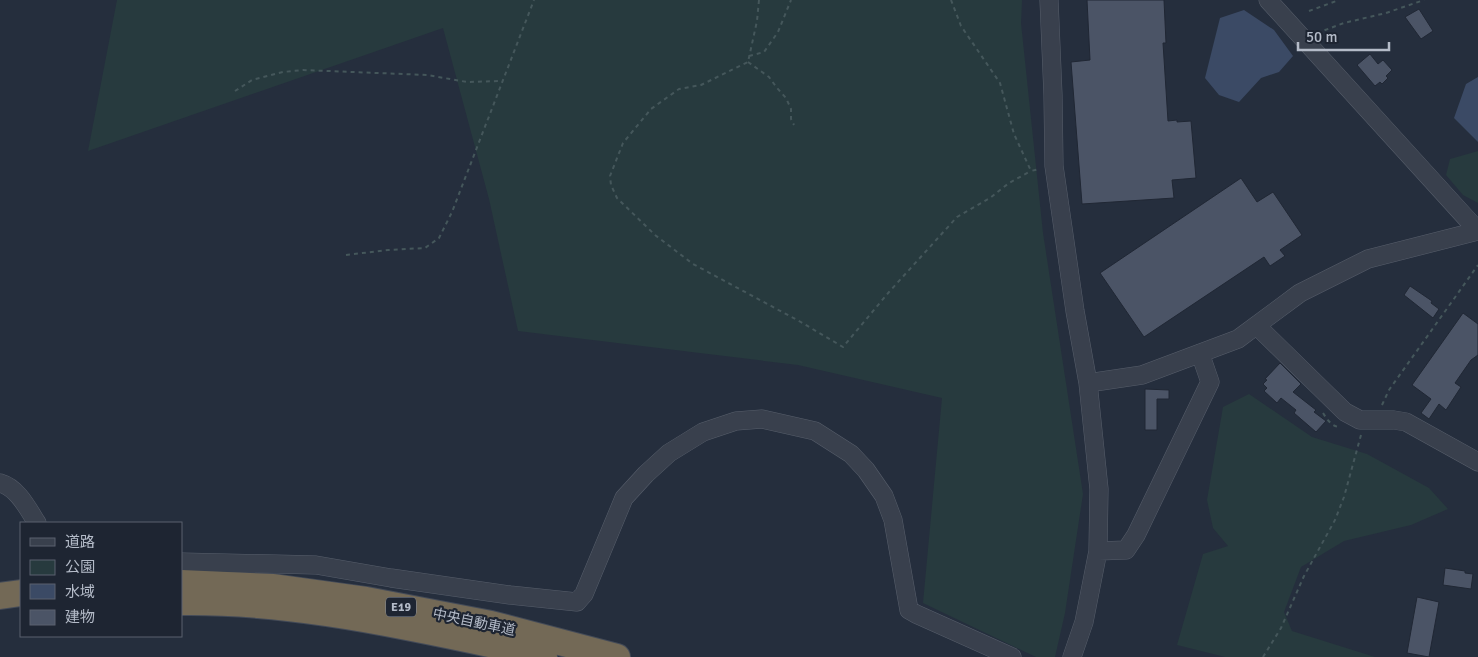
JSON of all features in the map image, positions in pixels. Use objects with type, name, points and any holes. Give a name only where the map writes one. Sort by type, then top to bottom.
[{"type":"highway","name":"中央自動車道","points":[[182,583],[272,587],[366,600],[491,624],[616,657]]},
{"type":"highway","points":[[0,596],[20,594]]},
{"type":"highway","name":"中央自動車道","points":[[182,602],[271,605],[363,618],[487,642],[544,657]]},
{"type":"highway","points":[[0,615],[20,612]]},
{"type":"street","points":[[1049,0],[1054,166],[1075,311],[1088,383],[1099,490],[1098,551],[1084,622],[1072,657]]},
{"type":"street","points":[[1088,383],[1142,375],[1238,339],[1300,293],[1368,259],[1478,231],[1268,0]]},
{"type":"street","points":[[1257,326],[1345,412],[1360,420],[1406,422],[1478,462]]},
{"type":"street","points":[[1098,551],[1126,550],[1136,535],[1210,382],[1200,353]]},
{"type":"street","points":[[182,562],[316,565],[510,595],[577,602],[584,594],[624,498],[646,474],[669,454],[703,432],[736,421],[762,419],[815,431],[851,454],[866,470],[884,496],[893,520],[909,610],[1012,657]]},
{"type":"street","points":[[0,483],[9,487],[19,496],[36,522]]},
{"type":"path","points":[[346,255],[425,248],[440,238],[452,212],[534,0]]},
{"type":"path","points":[[748,62],[757,21],[759,0]]},
{"type":"path","points":[[749,56],[764,52],[778,32],[791,0]]},
{"type":"path","points":[[951,0],[962,26],[1000,83],[1014,134],[1031,171]]},
{"type":"path","points":[[1309,11],[1338,0]]},
{"type":"path","points":[[1306,41],[1318,33],[1344,23],[1386,13],[1424,0]]},
{"type":"path","points":[[748,62],[701,85],[679,90],[651,109],[622,143],[610,176],[611,185],[617,198],[655,235],[693,264],[843,347],[889,292],[957,217],[1031,171],[1054,166]]},
{"type":"path","points":[[748,62],[769,77],[786,98],[791,109],[791,119],[794,125]]},
{"type":"path","points":[[235,91],[252,80],[283,72],[303,70],[426,75],[467,82],[502,81]]},
{"type":"path","points":[[1263,657],[1281,628],[1304,576],[1335,520],[1370,420],[1389,390],[1478,265]]},
{"type":"green space","points":[[117,0],[1022,0],[1021,23],[1043,233],[1083,494],[1065,613],[1055,657],[1036,657],[923,603],[942,398],[798,365],[518,331],[489,199],[443,28],[88,151]]},
{"type":"green space","points":[[1478,151],[1478,203],[1463,195],[1446,175],[1450,159]]},
{"type":"green space","points":[[1249,394],[1312,437],[1367,454],[1429,488],[1448,509],[1411,525],[1344,541],[1301,567],[1284,612],[1292,631],[1375,657],[1225,657],[1177,645],[1203,554],[1228,546],[1213,528],[1207,500],[1223,407]]},
{"type":"water","points":[[1244,10],[1274,30],[1293,56],[1279,72],[1261,78],[1239,102],[1219,95],[1205,78],[1220,18]]},
{"type":"water","points":[[1478,77],[1478,142],[1454,118],[1466,84]]},
{"type":"building","points":[[1087,0],[1164,0],[1166,43],[1163,43],[1168,121],[1191,121],[1196,178],[1172,180],[1174,198],[1082,204],[1071,62],[1090,60]]},
{"type":"building","points":[[1419,9],[1433,31],[1421,39],[1405,17]]},
{"type":"building","points":[[1370,54],[1378,64],[1383,60],[1392,70],[1382,84],[1380,82],[1375,86],[1357,65]]},
{"type":"building","points":[[1241,178],[1257,202],[1273,192],[1302,235],[1280,250],[1285,256],[1270,266],[1264,257],[1144,337],[1100,273]]},
{"type":"building","points":[[1410,286],[1432,301],[1431,303],[1439,309],[1433,318],[1404,295]]},
{"type":"building","points":[[1463,313],[1478,324],[1478,355],[1471,360],[1455,383],[1461,387],[1446,410],[1439,404],[1429,419],[1421,413],[1431,399],[1412,385]]},
{"type":"building","points":[[1280,363],[1301,384],[1293,392],[1316,410],[1314,412],[1326,421],[1316,432],[1294,413],[1296,410],[1281,398],[1277,403],[1264,391],[1267,388],[1263,384],[1267,380],[1265,379]]},
{"type":"building","points":[[1145,389],[1169,390],[1169,399],[1157,399],[1157,430],[1145,430]]},
{"type":"building","points":[[1445,568],[1473,574],[1471,589],[1443,585]]},
{"type":"building","points":[[1417,597],[1439,602],[1429,657],[1407,653]]}]
